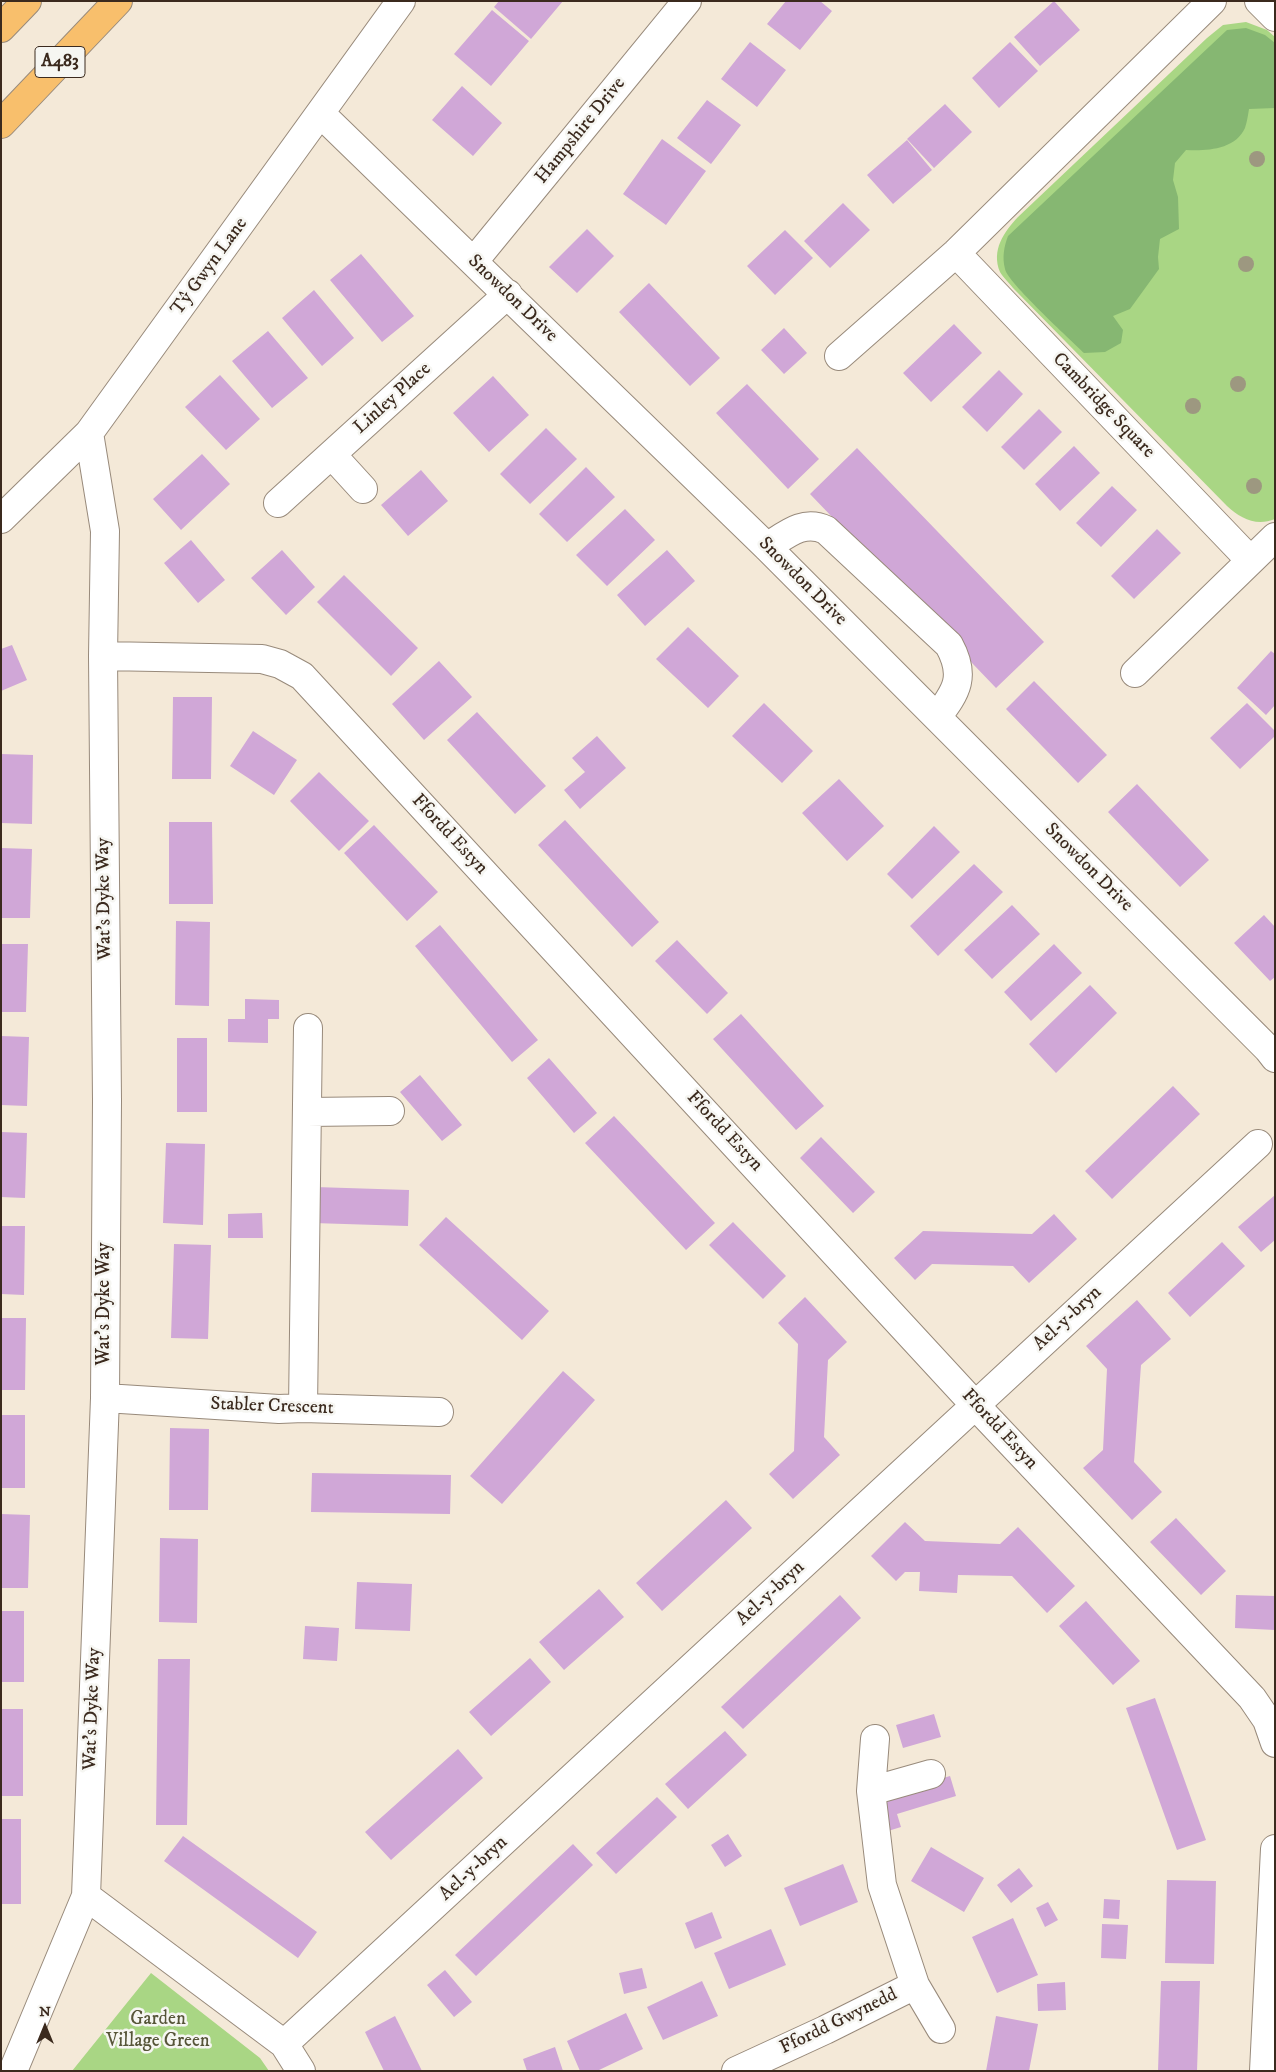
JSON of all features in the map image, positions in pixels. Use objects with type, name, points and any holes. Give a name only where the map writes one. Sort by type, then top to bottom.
[{"type":"highway","points":[[1,28],[27,1]]},
{"type":"highway","name":"A483","points":[[1,124],[118,1]]},
{"type":"street","name":"Tŷ Gwyn Lane","points":[[1,519],[89,434],[401,1]]},
{"type":"street","name":"Hampshire Drive","points":[[474,261],[687,1]]},
{"type":"street","points":[[839,356],[956,253],[1212,1]]},
{"type":"street","points":[[1259,1],[1275,17]]},
{"type":"street","name":"Snowdon Drive","points":[[321,114],[767,547],[1273,1050]]},
{"type":"street","name":"Cambridge Square","points":[[956,253],[1250,560]]},
{"type":"street","name":"Linley Place","points":[[278,504],[508,294]]},
{"type":"street","name":"Wat's Dyke Way","points":[[86,1896],[105,1398],[107,1091],[102,656],[105,531],[89,434]]},
{"type":"street","points":[[332,455],[363,489]]},
{"type":"street","points":[[767,547],[798,528],[809,525],[818,526],[826,530],[949,645],[956,661],[957,688],[952,698],[937,717]]},
{"type":"street","points":[[1135,673],[1275,537]]},
{"type":"street","name":"Ffordd Estyn","points":[[102,656],[262,660],[280,664],[302,676],[975,1405],[1252,1698],[1267,1720],[1275,1743]]},
{"type":"street","points":[[303,1408],[308,1028]]},
{"type":"street","points":[[307,1112],[390,1111]]},
{"type":"street","name":"Ael-y-bryn","points":[[284,2044],[1258,1144]]},
{"type":"street","name":"Stabler Crescent","points":[[105,1398],[280,1409],[440,1412]]},
{"type":"street","name":"Ffordd Gwynedd","points":[[875,1739],[871,1791],[882,1885],[915,1985],[941,2029]]},
{"type":"street","points":[[871,1791],[931,1774]]},
{"type":"street","points":[[1264,2071],[1275,1849]]},
{"type":"street","points":[[13,2071],[86,1896],[284,2044],[302,2071]]},
{"type":"street","name":"Ffordd Gwynedd","points":[[736,2071],[825,2030],[915,1985]]},
{"type":"green space","points":[[1246,22],[1267,30],[1275,37],[1275,519],[1261,522],[1249,520],[1227,506],[1013,288],[1000,272],[997,256],[1000,242],[1018,217],[1207,38],[1223,25]]},
{"type":"green space","points":[[1246,28],[1265,35],[1275,43],[1275,108],[1249,109],[1245,128],[1234,141],[1219,148],[1186,150],[1175,163],[1173,180],[1178,197],[1179,229],[1160,239],[1159,269],[1130,309],[1113,316],[1123,330],[1121,343],[1105,352],[1084,353],[1027,298],[1008,276],[1004,265],[1004,256],[1008,236],[1227,30]]},
{"type":"green space","name":"Garden Village Green","points":[[151,1973],[260,2058],[269,2071],[72,2071]]},
{"type":"building","points":[[499,1],[563,1],[531,39],[494,7]]},
{"type":"building","points":[[786,1],[820,1],[832,11],[800,50],[767,24]]},
{"type":"building","points":[[1054,1],[1080,30],[1040,66],[1014,37]]},
{"type":"building","points":[[492,10],[529,41],[491,86],[454,54]]},
{"type":"building","points":[[750,42],[786,70],[757,107],[721,79]]},
{"type":"building","points":[[1010,42],[1038,71],[999,108],[972,78]]},
{"type":"building","points":[[462,86],[502,123],[473,156],[432,120]]},
{"type":"building","points":[[707,100],[741,125],[711,164],[677,138]]},
{"type":"building","points":[[945,104],[972,132],[934,168],[907,139]]},
{"type":"building","points":[[662,139],[706,171],[666,225],[623,194]]},
{"type":"building","points":[[907,140],[932,170],[893,204],[867,175]]},
{"type":"building","points":[[843,203],[870,230],[830,268],[804,241]]},
{"type":"building","points":[[587,229],[614,256],[577,293],[549,267]]},
{"type":"building","points":[[785,230],[813,258],[775,295],[747,266]]},
{"type":"building","points":[[361,254],[414,316],[382,342],[330,280]]},
{"type":"building","points":[[649,283],[720,358],[690,386],[619,312]]},
{"type":"building","points":[[314,290],[354,338],[322,366],[282,318]]},
{"type":"building","points":[[954,324],[982,353],[931,402],[903,373]]},
{"type":"building","points":[[784,328],[807,353],[784,374],[761,350]]},
{"type":"building","points":[[268,331],[308,378],[272,408],[232,361]]},
{"type":"building","points":[[999,370],[1023,394],[987,432],[962,407]]},
{"type":"building","points":[[220,375],[260,419],[226,450],[185,407]]},
{"type":"building","points":[[493,376],[529,415],[489,452],[453,413]]},
{"type":"building","points":[[747,384],[819,459],[788,489],[716,413]]},
{"type":"building","points":[[1039,409],[1062,432],[1024,470],[1001,447]]},
{"type":"building","points":[[546,428],[577,459],[530,504],[500,474]]},
{"type":"building","points":[[1074,446],[1100,473],[1060,511],[1035,484]]},
{"type":"building","points":[[857,448],[1044,642],[996,688],[810,494]]},
{"type":"building","points":[[202,454],[230,484],[181,530],[153,499]]},
{"type":"building","points":[[586,467],[615,497],[567,542],[539,514]]},
{"type":"building","points":[[421,470],[448,501],[408,536],[381,505]]},
{"type":"building","points":[[1112,486],[1137,510],[1101,547],[1076,523]]},
{"type":"building","points":[[625,509],[655,540],[607,586],[576,555]]},
{"type":"building","points":[[1157,529],[1181,553],[1134,599],[1111,576]]},
{"type":"building","points":[[191,540],[225,580],[198,603],[164,563]]},
{"type":"building","points":[[282,550],[315,587],[286,615],[251,578]]},
{"type":"building","points":[[667,550],[695,581],[645,626],[617,595]]},
{"type":"building","points":[[344,575],[418,648],[391,676],[317,602]]},
{"type":"building","points":[[688,627],[739,676],[708,708],[656,659]]},
{"type":"building","points":[[12,645],[27,680],[1,691],[1,649]]},
{"type":"building","points":[[1271,651],[1275,654],[1275,705],[1266,715],[1237,688]]},
{"type":"building","points":[[439,661],[472,697],[424,740],[392,704]]},
{"type":"building","points":[[1034,681],[1107,755],[1078,783],[1006,709]]},
{"type":"building","points":[[173,697],[212,697],[211,779],[172,779]]},
{"type":"building","points":[[764,703],[813,751],[782,783],[732,736]]},
{"type":"building","points":[[1247,703],[1275,731],[1275,736],[1240,769],[1210,738]]},
{"type":"building","points":[[477,712],[546,786],[515,814],[447,740]]},
{"type":"building","points":[[253,731],[297,760],[274,795],[230,766]]},
{"type":"building","points":[[597,736],[626,768],[580,809],[564,790],[585,772],[572,758]]},
{"type":"building","points":[[1,754],[33,755],[32,824],[1,823]]},
{"type":"building","points":[[319,772],[369,821],[339,851],[290,801]]},
{"type":"building","points":[[839,779],[884,826],[847,861],[802,813]]},
{"type":"building","points":[[1137,784],[1209,860],[1180,887],[1108,812]]},
{"type":"building","points":[[565,820],[659,922],[632,947],[538,845]]},
{"type":"building","points":[[169,822],[212,822],[213,904],[169,904]]},
{"type":"building","points":[[374,825],[438,892],[407,921],[344,853]]},
{"type":"building","points":[[934,826],[960,852],[912,899],[887,874]]},
{"type":"building","points":[[1,848],[32,849],[30,918],[1,918]]},
{"type":"building","points":[[974,864],[1003,892],[938,956],[910,926]]},
{"type":"building","points":[[1012,905],[1040,934],[992,979],[964,950]]},
{"type":"building","points":[[1264,915],[1275,927],[1275,977],[1270,981],[1234,943]]},
{"type":"building","points":[[176,921],[210,922],[209,1006],[175,1005]]},
{"type":"building","points":[[440,925],[538,1040],[512,1062],[415,946]]},
{"type":"building","points":[[677,940],[728,993],[707,1014],[655,961]]},
{"type":"building","points":[[1,944],[28,944],[26,1012],[1,1012]]},
{"type":"building","points":[[1054,944],[1082,973],[1031,1021],[1004,992]]},
{"type":"building","points":[[1090,985],[1117,1013],[1056,1073],[1029,1044]]},
{"type":"building","points":[[245,999],[279,1000],[279,1019],[268,1019],[268,1043],[228,1042],[228,1019],[245,1019]]},
{"type":"building","points":[[741,1014],[824,1106],[796,1130],[713,1039]]},
{"type":"building","points":[[1,1036],[29,1037],[27,1106],[1,1105]]},
{"type":"building","points":[[177,1038],[207,1038],[207,1112],[177,1112]]},
{"type":"building","points":[[549,1058],[597,1113],[574,1133],[527,1078]]},
{"type":"building","points":[[420,1075],[462,1125],[442,1141],[400,1092]]},
{"type":"building","points":[[1173,1086],[1200,1114],[1112,1199],[1085,1171]]},
{"type":"building","points":[[614,1116],[715,1223],[686,1250],[585,1143]]},
{"type":"building","points":[[1,1132],[27,1133],[25,1198],[1,1197]]},
{"type":"building","points":[[821,1137],[875,1192],[853,1213],[800,1158]]},
{"type":"building","points":[[166,1143],[205,1144],[203,1225],[163,1223]]},
{"type":"building","points":[[315,1187],[409,1190],[408,1226],[313,1223]]},
{"type":"building","points":[[1275,1195],[1275,1240],[1261,1252],[1238,1227]]},
{"type":"building","points":[[262,1213],[263,1238],[228,1238],[228,1214]]},
{"type":"building","points":[[1054,1214],[1077,1239],[1029,1283],[1013,1266],[932,1264],[915,1280],[894,1258],[923,1231],[1032,1234]]},
{"type":"building","points":[[446,1217],[549,1311],[522,1340],[419,1245]]},
{"type":"building","points":[[733,1222],[786,1276],[763,1299],[709,1245]]},
{"type":"building","points":[[1,1226],[25,1226],[24,1295],[1,1294]]},
{"type":"building","points":[[1222,1242],[1245,1266],[1190,1317],[1168,1293]]},
{"type":"building","points":[[174,1244],[211,1245],[208,1339],[171,1338]]},
{"type":"building","points":[[805,1297],[847,1342],[828,1360],[824,1437],[840,1455],[793,1499],[769,1474],[794,1451],[798,1344],[778,1323]]},
{"type":"building","points":[[1137,1300],[1171,1339],[1141,1365],[1134,1462],[1162,1492],[1132,1520],[1083,1468],[1103,1450],[1107,1369],[1086,1346]]},
{"type":"building","points":[[1,1318],[26,1318],[25,1390],[1,1390]]},
{"type":"building","points":[[563,1371],[595,1400],[502,1504],[470,1476]]},
{"type":"building","points":[[1,1415],[25,1415],[25,1488],[1,1488]]},
{"type":"building","points":[[170,1428],[209,1429],[208,1510],[169,1510]]},
{"type":"building","points":[[312,1473],[451,1475],[450,1514],[311,1512]]},
{"type":"building","points":[[726,1500],[752,1528],[662,1611],[636,1583]]},
{"type":"building","points":[[1,1514],[30,1515],[28,1588],[1,1588]]},
{"type":"building","points":[[1176,1518],[1226,1571],[1201,1595],[1150,1542]]},
{"type":"building","points":[[905,1522],[925,1541],[1000,1544],[1018,1527],[1075,1586],[1047,1613],[1012,1576],[958,1575],[957,1593],[919,1591],[920,1572],[905,1572],[896,1581],[871,1556]]},
{"type":"building","points":[[160,1538],[198,1539],[197,1623],[159,1622]]},
{"type":"building","points":[[357,1582],[412,1584],[410,1631],[355,1629]]},
{"type":"building","points":[[599,1589],[624,1617],[564,1670],[539,1642]]},
{"type":"building","points":[[840,1595],[861,1618],[743,1729],[721,1707]]},
{"type":"building","points":[[1236,1595],[1275,1596],[1275,1630],[1235,1628]]},
{"type":"building","points":[[1086,1601],[1140,1661],[1113,1685],[1059,1626]]},
{"type":"building","points":[[1,1611],[24,1611],[24,1682],[1,1682]]},
{"type":"building","points":[[305,1626],[339,1628],[337,1661],[303,1659]]},
{"type":"building","points":[[530,1658],[551,1682],[491,1736],[469,1712]]},
{"type":"building","points":[[158,1659],[190,1659],[187,1825],[156,1825]]},
{"type":"building","points":[[1155,1698],[1206,1840],[1177,1850],[1126,1708]]},
{"type":"building","points":[[1,1709],[23,1709],[23,1796],[1,1796]]},
{"type":"building","points":[[934,1714],[941,1737],[903,1748],[896,1725]]},
{"type":"building","points":[[725,1731],[747,1755],[688,1809],[665,1784]]},
{"type":"building","points":[[458,1749],[483,1778],[391,1860],[365,1832]]},
{"type":"building","points":[[950,1776],[956,1796],[897,1814],[901,1827],[888,1831],[878,1798]]},
{"type":"building","points":[[657,1797],[677,1817],[616,1874],[596,1853]]},
{"type":"building","points":[[1,1819],[21,1819],[21,1904],[1,1904]]},
{"type":"building","points":[[728,1834],[742,1856],[725,1867],[711,1845]]},
{"type":"building","points":[[183,1836],[317,1932],[298,1958],[164,1861]]},
{"type":"building","points":[[573,1844],[593,1865],[476,1976],[455,1955]]},
{"type":"building","points":[[931,1847],[984,1878],[964,1912],[911,1881]]},
{"type":"building","points":[[843,1864],[858,1902],[800,1926],[784,1888]]},
{"type":"building","points":[[1019,1868],[1033,1886],[1011,1903],[997,1885]]},
{"type":"building","points":[[1167,1880],[1216,1881],[1214,1964],[1165,1963]]},
{"type":"building","points":[[1104,1899],[1120,1900],[1119,1919],[1103,1918]]},
{"type":"building","points":[[1048,1902],[1058,1920],[1045,1927],[1036,1908]]},
{"type":"building","points":[[712,1912],[722,1938],[695,1949],[685,1923]]},
{"type":"building","points":[[1013,1918],[1038,1975],[997,1993],[972,1937]]},
{"type":"building","points":[[1102,1924],[1128,1925],[1126,1959],[1101,1958]]},
{"type":"building","points":[[771,1929],[786,1965],[729,1989],[714,1953]]},
{"type":"building","points":[[642,1968],[647,1988],[624,1994],[619,1973]]},
{"type":"building","points":[[445,1970],[472,2002],[454,2017],[427,1985]]},
{"type":"building","points":[[702,1981],[718,2016],[663,2040],[647,2007]]},
{"type":"building","points":[[1161,1981],[1200,1981],[1197,2071],[1158,2071]]},
{"type":"building","points":[[1065,1982],[1066,2010],[1038,2011],[1037,1984]]},
{"type":"building","points":[[626,2013],[643,2049],[597,2071],[580,2071],[567,2041]]},
{"type":"building","points":[[395,2016],[422,2071],[384,2071],[365,2032]]},
{"type":"building","points":[[996,2016],[1038,2024],[1029,2071],[986,2071]]},
{"type":"building","points":[[555,2047],[563,2071],[527,2071],[523,2059]]}]
